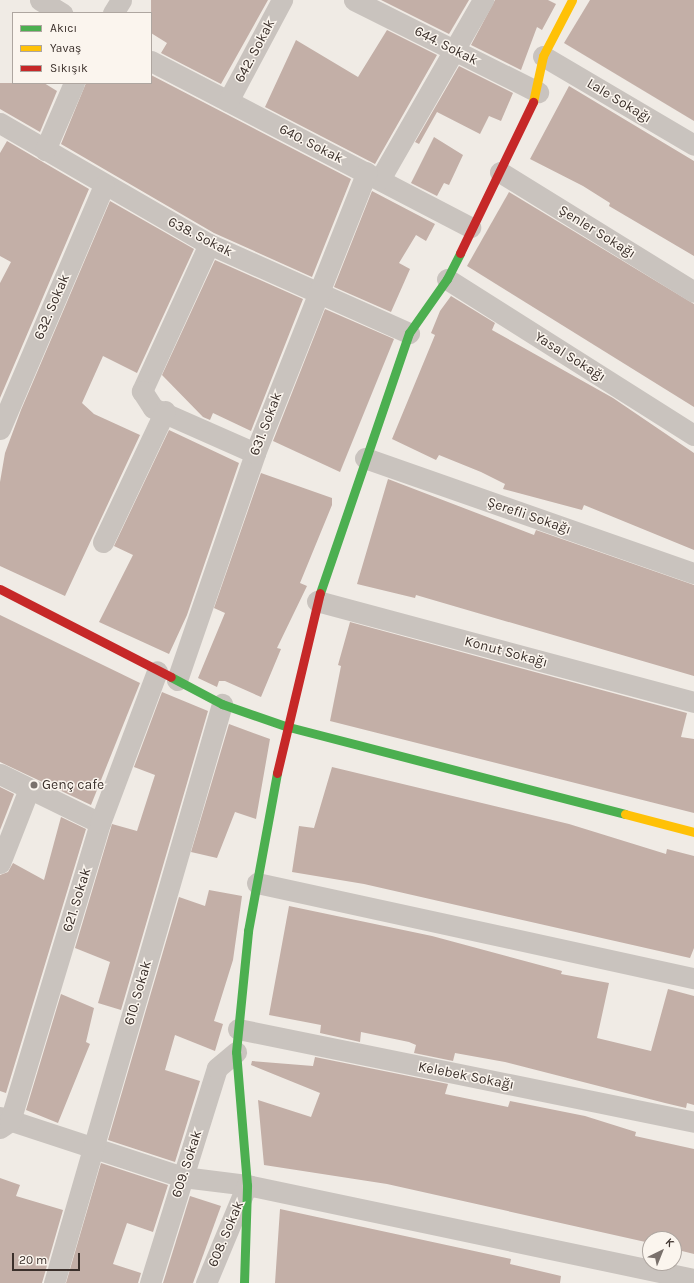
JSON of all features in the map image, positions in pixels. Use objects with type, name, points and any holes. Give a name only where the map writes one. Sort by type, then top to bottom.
[{"type":"street","points":[[40,0],[60,12]]},
{"type":"street","points":[[114,12],[121,0]]},
{"type":"street","name":"642. Sokak","points":[[228,102],[282,0]]},
{"type":"street","name":"644. Sokak","points":[[354,0],[455,52],[538,92]]},
{"type":"street","name":"631. Sokak","points":[[177,680],[255,453],[317,292],[373,176],[455,52],[483,0]]},
{"type":"street","points":[[244,1283],[247,1186],[236,1052],[247,936],[285,726],[318,601],[365,458],[409,333],[447,279],[470,228],[500,172],[538,92],[543,56],[572,0]]},
{"type":"street","name":"Lale Sokağı","points":[[543,56],[694,145]]},
{"type":"street","name":"640. Sokak","points":[[152,63],[373,176],[470,228]]},
{"type":"street","points":[[45,150],[74,84]]},
{"type":"street","name":"638. Sokak","points":[[0,123],[104,185],[208,244],[409,333]]},
{"type":"street","name":"Şenler Sokağı","points":[[500,172],[694,292]]},
{"type":"street","name":"632. Sokak","points":[[0,428],[104,185]]},
{"type":"street","points":[[208,244],[144,380],[142,390],[146,400],[153,408],[255,453]]},
{"type":"street","name":"Yasal Sokağı","points":[[447,279],[694,435]]},
{"type":"street","points":[[103,542],[165,412]]},
{"type":"street","name":"Şerefli Sokağı","points":[[365,458],[694,573]]},
{"type":"street","points":[[0,590],[222,704],[285,726],[694,832]]},
{"type":"street","name":"Konut Sokağı","points":[[318,601],[694,702]]},
{"type":"street","name":"621. Sokak","points":[[3,1122],[100,823],[157,671]]},
{"type":"street","name":"610. Sokak","points":[[54,1283],[222,704]]},
{"type":"street","points":[[0,774],[100,823]]},
{"type":"street","points":[[0,863],[29,789]]},
{"type":"street","points":[[257,884],[694,978]]},
{"type":"street","name":"Kelebek Sokağı","points":[[238,1030],[694,1122]]},
{"type":"street","name":"609. Sokak","points":[[150,1283],[217,1068],[236,1052]]},
{"type":"street","points":[[3,1122],[94,1148],[183,1177],[247,1186],[694,1279]]},
{"type":"street","name":"608. Sokak","points":[[206,1283],[247,1186]]},
{"type":"building","points":[[151,0],[268,0],[221,84],[161,53],[167,43],[152,34]]},
{"type":"building","points":[[381,0],[469,0],[449,34]]},
{"type":"building","points":[[495,0],[548,0],[556,4],[542,30],[537,27],[521,70],[471,45]]},
{"type":"building","points":[[590,0],[694,0],[694,121],[564,43]]},
{"type":"building","points":[[387,30],[437,55],[375,164],[265,107],[296,40],[358,77]]},
{"type":"building","points":[[459,66],[513,93],[501,121],[489,116],[480,134],[437,112],[419,144],[415,142]]},
{"type":"building","points":[[152,76],[351,179],[312,277],[214,233],[61,144],[86,84],[152,84]]},
{"type":"building","points":[[0,83],[46,84],[57,91],[40,132],[0,109]]},
{"type":"building","points":[[569,86],[694,161],[694,256],[609,206],[610,203],[583,186],[530,159]]},
{"type":"building","points":[[434,137],[463,155],[449,185],[444,183],[437,196],[411,183]]},
{"type":"building","points":[[7,141],[89,189],[0,398],[0,283],[11,262],[0,256],[0,153]]},
{"type":"building","points":[[372,191],[435,224],[426,241],[416,235],[399,263],[410,269],[391,312],[334,287]]},
{"type":"building","points":[[509,192],[694,304],[694,407],[467,266]]},
{"type":"building","points":[[110,201],[194,249],[137,373],[103,356],[82,403],[94,414],[140,435],[65,596],[0,566],[0,482],[5,453],[21,410]]},
{"type":"building","points":[[215,260],[303,299],[251,431],[213,413],[210,420],[203,417],[162,375]]},
{"type":"building","points":[[451,296],[495,323],[492,330],[613,398],[694,453],[694,550],[584,505],[582,510],[503,489],[505,484],[481,472],[439,455],[436,460],[392,439],[435,335],[431,333],[440,311]]},
{"type":"building","points":[[325,309],[394,339],[340,472],[273,441]]},
{"type":"building","points":[[169,430],[239,463],[187,615],[169,654],[99,622],[133,555],[114,546]]},
{"type":"building","points":[[261,473],[332,498],[332,505],[300,583],[307,586],[277,648],[281,649],[261,697],[225,681],[219,681],[217,687],[198,678],[225,613],[214,608]]},
{"type":"building","points":[[388,479],[534,535],[536,530],[694,585],[694,676],[416,595],[415,598],[357,584]]},
{"type":"building","points":[[0,615],[140,683],[91,805],[0,762]]},
{"type":"building","points":[[350,622],[687,713],[681,737],[694,739],[694,813],[330,721],[341,666],[338,665]]},
{"type":"building","points":[[162,692],[208,711],[121,1010],[98,1003],[110,962],[75,948],[112,824],[137,831],[155,775],[134,767]]},
{"type":"building","points":[[229,724],[270,739],[256,819],[235,812],[217,858],[191,852]]},
{"type":"building","points":[[332,767],[569,824],[666,854],[667,849],[694,856],[694,948],[690,958],[364,884],[292,872],[299,826],[314,828]]},
{"type":"building","points":[[0,787],[14,794],[0,830]]},
{"type":"building","points":[[61,817],[86,829],[6,1093],[0,1091],[0,875],[8,872],[13,863],[44,880]]},
{"type":"building","points":[[209,890],[242,896],[233,960],[214,1021],[223,1024],[215,1051],[175,1035],[165,1070],[200,1081],[175,1162],[108,1140],[179,897],[205,906]]},
{"type":"building","points":[[289,906],[432,936],[562,971],[561,974],[609,983],[597,1038],[651,1051],[668,989],[694,996],[694,1105],[687,1103],[686,1108],[505,1062],[455,1053],[453,1061],[414,1053],[416,1045],[409,1042],[361,1032],[360,1042],[320,1033],[321,1025],[269,1015]]},
{"type":"building","points":[[61,994],[94,1008],[86,1042],[90,1044],[58,1123],[26,1110]]},
{"type":"building","points":[[315,1057],[448,1084],[445,1094],[508,1107],[510,1101],[585,1116],[636,1132],[635,1136],[694,1149],[694,1254],[682,1251],[682,1231],[642,1231],[642,1241],[387,1184],[264,1165],[258,1100],[311,1117],[320,1093],[251,1065],[252,1061],[313,1066]]},
{"type":"building","points":[[101,1163],[168,1185],[153,1232],[127,1223],[113,1264],[141,1273],[138,1283],[66,1283]]},
{"type":"building","points":[[0,1178],[20,1185],[16,1196],[63,1210],[42,1283],[0,1283]]},
{"type":"building","points":[[190,1196],[221,1206],[193,1283],[163,1283]]},
{"type":"building","points":[[280,1209],[511,1259],[510,1264],[561,1276],[560,1283],[275,1283]]},
{"type":"traffic: fast","points":[[320,593],[409,333],[447,279],[460,253]]},
{"type":"traffic: fast","points":[[171,677],[222,704],[285,726],[625,814]]},
{"type":"traffic: fast","points":[[244,1283],[247,1185],[236,1052],[248,931],[277,773]]},
{"type":"traffic: slow","points":[[533,102],[543,56],[572,0]]},
{"type":"traffic: slow","points":[[625,814],[694,832]]},
{"type":"traffic: jam","points":[[460,253],[533,102]]},
{"type":"traffic: jam","points":[[0,589],[171,677]]},
{"type":"traffic: jam","points":[[277,773],[320,593]]},
{"type":"place","name":"Genç cafe","points":[[34,785]]}]
